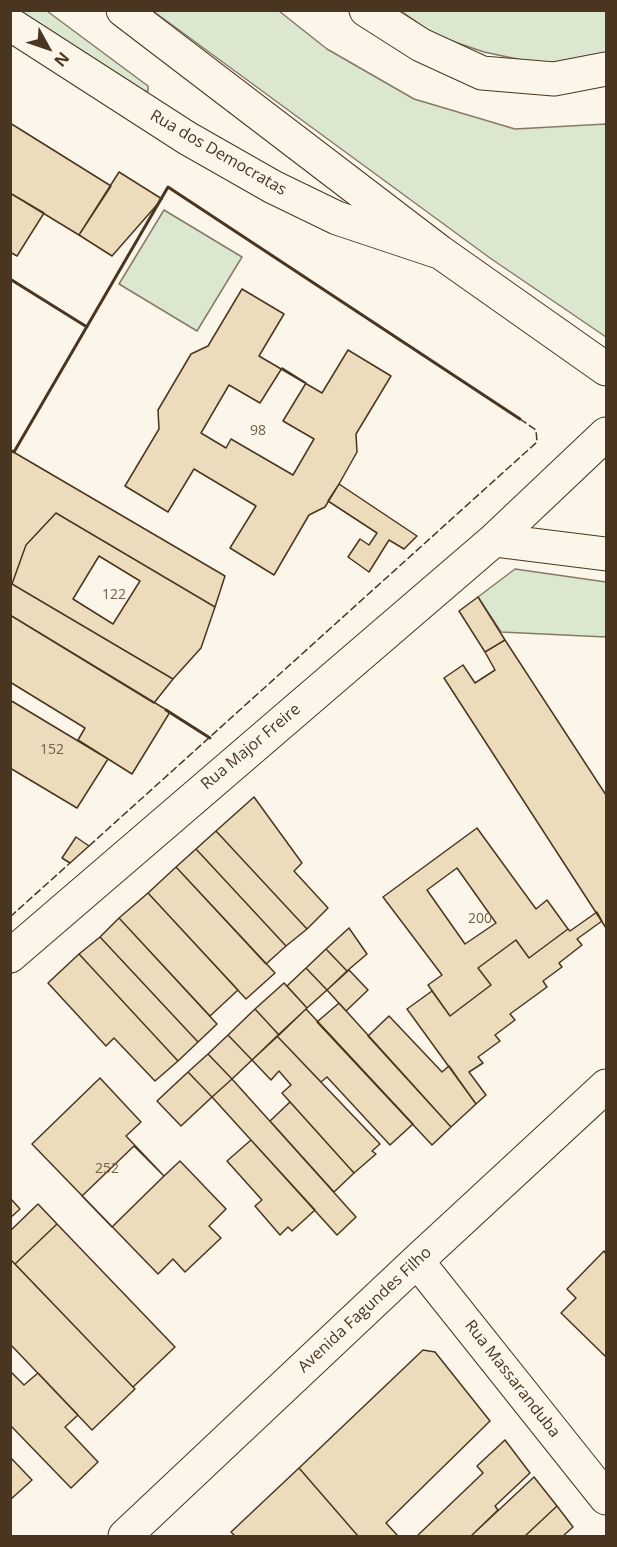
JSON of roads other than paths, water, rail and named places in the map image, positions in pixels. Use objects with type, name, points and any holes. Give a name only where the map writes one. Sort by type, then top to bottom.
[{"type":"street","points":[[123,10],[440,252],[606,369]]},
{"type":"street","points":[[366,10],[421,45],[482,73],[554,79],[606,69]]},
{"type":"street","name":"Rua dos Democratas","points":[[10,24],[187,138],[263,181],[337,218],[440,252]]},
{"type":"street","name":"Rua Major Freire","points":[[10,956],[494,540],[606,434]]},
{"type":"street","points":[[494,540],[606,554]]},
{"type":"street","name":"Avenida Fagundes Filho","points":[[125,1536],[417,1260],[606,1086]]},
{"type":"street","name":"Rua Massaranduba","points":[[417,1260],[606,1498]]}]
